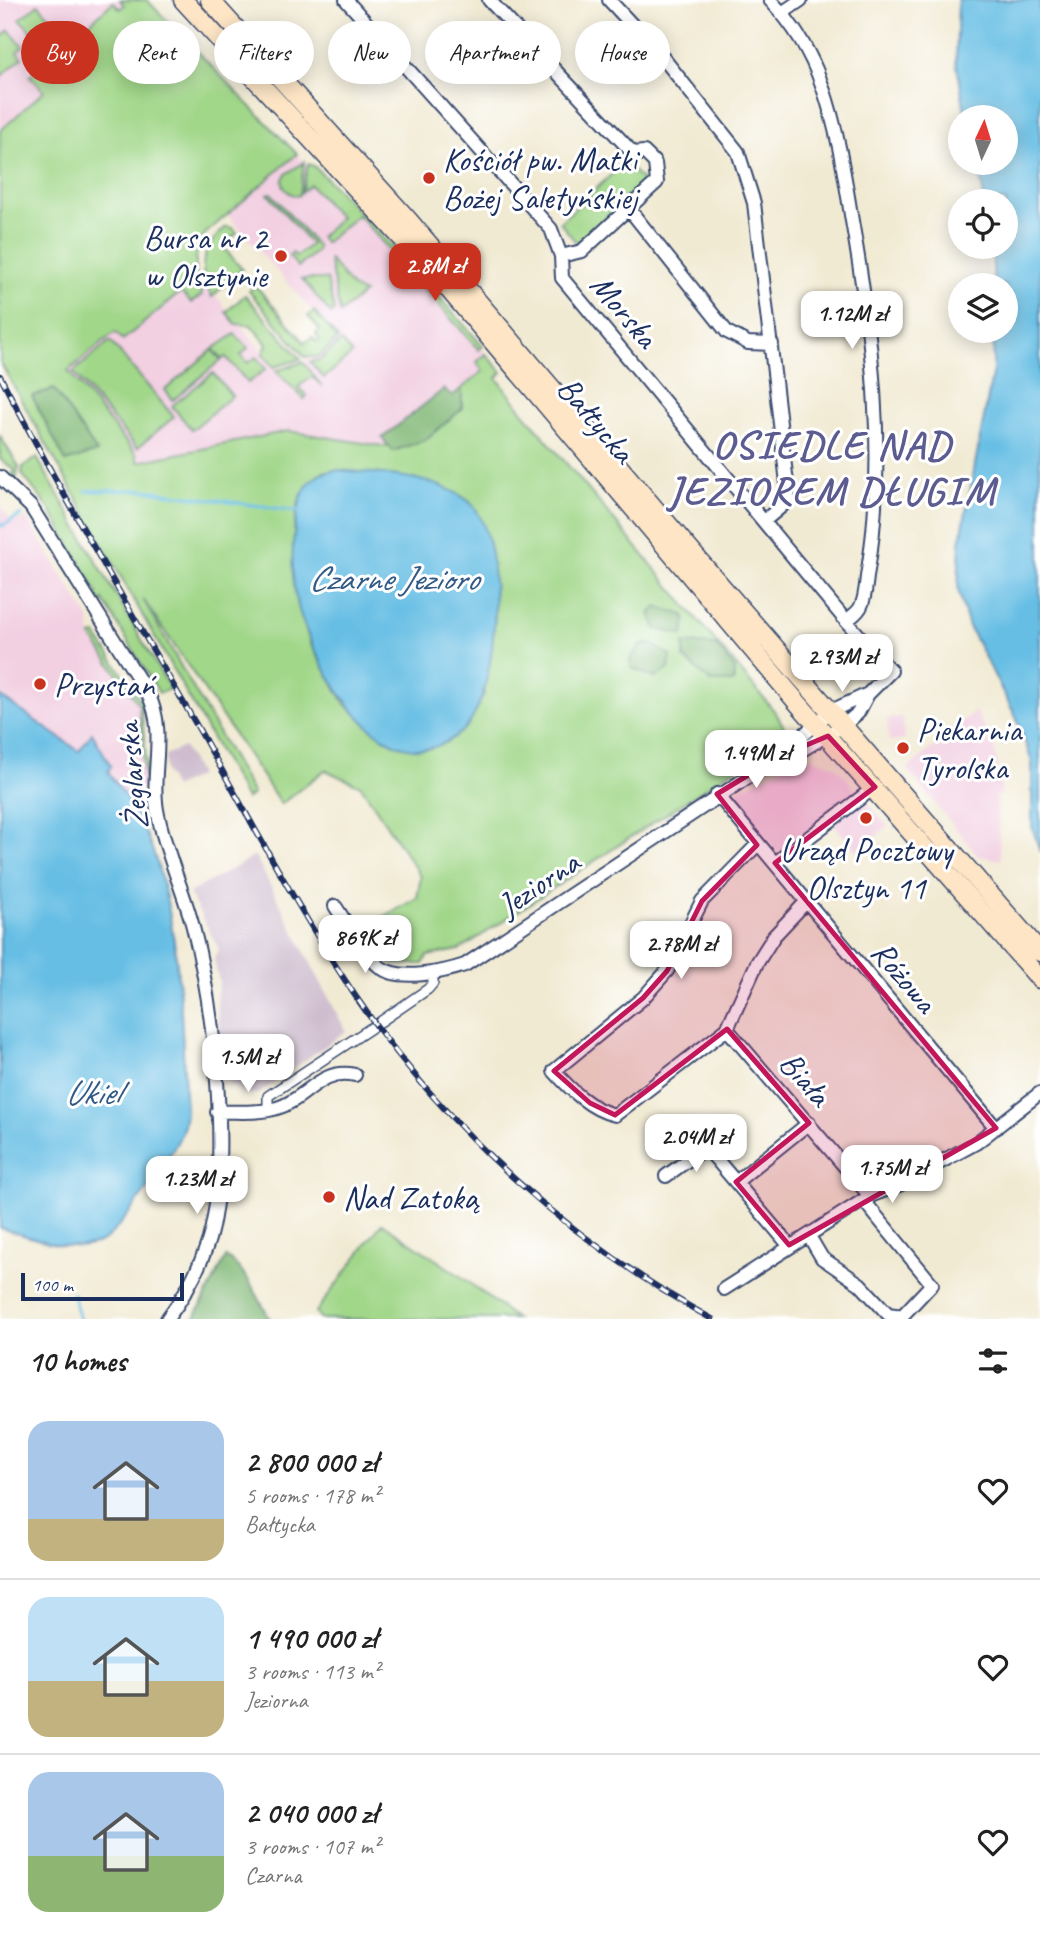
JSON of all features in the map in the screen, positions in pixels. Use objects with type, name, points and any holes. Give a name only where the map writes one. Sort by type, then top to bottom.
[{"type":"main road","name":"Bałtycka","points":[[183,0],[446,286],[822,729],[1040,979]]},
{"type":"main road","name":"Bałtycka","points":[[210,0],[409,221],[695,556],[1040,952]]},
{"type":"street","name":"Morska","points":[[346,0],[551,229],[561,256],[562,278],[846,621],[891,671],[868,694]]},
{"type":"street","points":[[489,0],[634,153],[644,152],[655,163],[657,182],[582,251],[561,256]]},
{"type":"street","points":[[609,0],[664,59],[738,152],[754,203],[789,499],[764,521]]},
{"type":"street","points":[[770,0],[782,13],[812,59],[833,119],[862,282],[875,443],[873,536],[862,606],[846,621]]},
{"type":"street","points":[[782,13],[801,0]]},
{"type":"street","points":[[629,209],[727,332],[748,343],[772,344]]},
{"type":"street","name":"Żeglarska","points":[[0,477],[31,507],[153,706],[158,732],[156,804],[200,957],[212,1031],[216,1112],[217,1194],[211,1230],[195,1275],[167,1319]]},
{"type":"street","points":[[822,729],[831,711],[868,694]]},
{"type":"street","points":[[822,729],[844,725],[858,713],[868,694]]},
{"type":"street","name":"Jeziorna","points":[[335,906],[379,967],[393,973],[457,968],[474,960],[717,794],[822,729]]},
{"type":"street","points":[[775,863],[875,788]]},
{"type":"street","name":"Różowa","points":[[717,794],[996,1128]]},
{"type":"street","points":[[757,845],[702,901],[667,971],[643,998],[554,1070],[602,1112],[615,1115],[727,1030],[768,945],[806,902]]},
{"type":"street","points":[[268,1110],[268,1096],[431,986],[433,971]]},
{"type":"street","name":"Biała","points":[[727,1030],[808,1123],[932,1284],[902,1316],[888,1314],[860,1284],[822,1258],[809,1237]]},
{"type":"street","points":[[216,1112],[268,1110],[285,1105],[327,1076],[355,1075]]},
{"type":"street","points":[[724,1289],[789,1245],[809,1237],[867,1199],[899,1185],[976,1143],[1040,1093]]},
{"type":"street","points":[[736,1182],[808,1123]]},
{"type":"street","points":[[666,1176],[706,1146],[789,1245]]},
{"type":"highlighted area","points":[[828,736],[875,787],[775,863],[996,1128],[789,1245],[736,1182],[809,1123],[727,1029],[615,1115],[590,1103],[554,1071],[643,998],[667,971],[702,901],[757,845],[717,794],[778,757]]},
{"type":"shaded area","points":[[0,0],[148,0],[168,21],[113,21],[113,84],[200,84],[200,54],[214,69],[214,84],[229,84],[306,164],[401,255],[502,372],[413,444],[382,446],[288,431],[73,475],[0,332]],"holes":[[[225,212],[334,336],[286,379],[176,248]]]},
{"type":"shaded area","points":[[0,505],[12,522],[26,518],[89,618],[91,637],[139,705],[145,786],[23,838],[0,796]]},
{"type":"shaded area","points":[[975,711],[994,744],[1002,794],[996,796],[1001,860],[978,856],[907,769]]},
{"type":"shaded area","points":[[902,717],[905,740],[889,741],[887,719]]},
{"type":"shaded area","points":[[184,747],[199,775],[174,788],[165,771],[165,755]]},
{"type":"shaded area","points":[[806,756],[835,766],[888,826],[857,852],[828,817],[780,855],[728,795]]},
{"type":"shaded area","points":[[255,856],[346,1031],[258,1094],[246,1093],[228,1082],[220,1054],[217,994],[219,982],[214,958],[219,949],[189,893]]},
{"type":"green space","points":[[120,0],[147,0],[167,21],[113,21],[113,84],[200,84],[200,54],[214,69],[214,84],[229,84],[297,154],[205,234],[196,256],[197,279],[202,295],[191,303],[181,292],[123,340],[115,332],[68,371],[136,454],[138,462],[288,431],[382,446],[413,444],[462,404],[462,388],[483,371],[477,362],[486,354],[502,372],[497,378],[524,413],[776,713],[788,734],[459,950],[427,956],[423,964],[391,964],[357,932],[417,898],[421,877],[361,786],[325,770],[281,804],[143,599],[253,794],[246,799],[0,362],[0,131],[44,91],[37,84],[99,84],[99,21],[92,21],[113,2],[120,9],[124,5]],"holes":[[[337,470],[391,476],[492,583],[495,617],[484,694],[469,724],[456,736],[380,735],[345,704],[311,645],[299,609],[294,531],[300,497],[322,472]]]},
{"type":"green space","points":[[38,4],[53,20],[22,21],[20,19]]},
{"type":"green space","points":[[9,30],[21,44],[17,52],[21,59],[0,77],[0,38]]},
{"type":"green space","points":[[304,162],[298,196],[288,192],[283,179],[286,173]]},
{"type":"green space","points":[[625,162],[644,182],[579,242],[575,241],[560,222]]},
{"type":"green space","points":[[308,164],[314,166],[392,245],[483,346],[479,350],[358,215],[325,243],[320,237],[340,218],[310,185],[302,192]]},
{"type":"green space","points":[[271,193],[317,246],[317,251],[298,267],[289,256],[293,253],[296,257],[311,244],[268,194]]},
{"type":"green space","points":[[226,227],[233,228],[237,233],[222,246],[242,269],[212,297],[204,277],[204,259],[211,242]]},
{"type":"green space","points":[[329,259],[353,288],[364,293],[340,313]]},
{"type":"green space","points":[[302,279],[327,279],[334,310],[331,314]]},
{"type":"green space","points":[[255,285],[305,343],[312,337],[317,342],[320,340],[316,334],[320,330],[308,316],[314,311],[338,339],[318,357],[305,357],[249,291]]},
{"type":"green space","points":[[245,295],[301,359],[274,367],[263,354],[267,344],[251,325],[236,324],[226,312]]},
{"type":"green space","points":[[235,334],[248,348],[241,355],[248,363],[256,357],[266,369],[248,383],[226,357],[222,359],[213,349]]},
{"type":"green space","points":[[110,341],[174,417],[137,448],[73,372]]},
{"type":"green space","points":[[341,341],[352,354],[324,378],[310,362],[320,360]]},
{"type":"green space","points":[[212,350],[221,360],[173,400],[165,390]]},
{"type":"green space","points":[[303,362],[322,386],[312,377],[298,387],[307,396],[304,399],[276,371]]},
{"type":"green space","points":[[213,373],[232,396],[192,430],[172,406]]},
{"type":"green space","points":[[462,388],[462,409],[425,440],[393,451],[382,438],[444,389],[452,396]]},
{"type":"green space","points":[[54,389],[97,452],[66,462],[32,396]]},
{"type":"green space","points":[[0,436],[19,467],[15,484],[11,478],[15,470],[0,459]]},
{"type":"green space","points":[[37,458],[170,689],[159,693],[103,600],[99,607],[95,601],[98,594],[50,510],[22,474],[23,467]]},
{"type":"green space","points":[[657,607],[684,615],[686,622],[683,635],[656,629],[650,613]]},
{"type":"green space","points":[[96,635],[141,701],[147,767],[145,787],[139,705],[91,636]]},
{"type":"green space","points":[[684,643],[716,645],[734,668],[734,682],[711,682],[684,658]]},
{"type":"green space","points":[[652,644],[671,656],[669,669],[655,678],[632,668],[630,660],[641,645]]},
{"type":"green space","points":[[382,1223],[466,1280],[516,1319],[321,1319],[316,1312]]},
{"type":"green space","points":[[226,1257],[246,1277],[270,1319],[194,1319]]},
{"type":"water","points":[[958,0],[1040,0],[1040,852],[1032,826],[1032,762],[1016,717],[969,627],[958,590],[960,543],[993,370],[994,343],[1018,343],[1018,273],[993,273],[993,259],[1018,259],[1018,189],[982,189],[980,175],[1018,175],[1018,105],[964,105],[956,61]]},
{"type":"water","name":"Czarne Jezioro","points":[[337,470],[404,477],[437,484],[452,491],[466,499],[479,516],[489,542],[494,575],[495,612],[486,682],[476,710],[464,729],[436,746],[409,748],[384,738],[360,718],[339,692],[322,664],[299,610],[294,589],[292,558],[299,505],[311,481],[326,472]]},
{"type":"water","name":"Ukiel","points":[[0,696],[79,751],[92,733],[111,766],[108,772],[133,808],[149,841],[170,916],[180,997],[186,1113],[184,1127],[168,1158],[120,1225],[101,1242],[89,1245],[50,1243],[0,1228]]},
{"type":"waterway","points":[[86,491],[143,490],[297,511]]},
{"type":"waterway","points":[[0,524],[2,526],[21,515]]},
{"type":"waterway","points":[[73,1294],[79,1319]]},
{"type":"railway","points":[[0,376],[73,511],[294,898],[354,994],[390,1044],[428,1091],[513,1178],[608,1254],[712,1319]]},
{"type":"place","name":"Kościół pw. Matki Bożej Saletyńskiej","points":[[429,178]]},
{"type":"place","name":"Bursa nr 2 w Olsztynie","points":[[281,256]]},
{"type":"place","name":"Przystań","points":[[40,684]]},
{"type":"place","name":"Piekarnia Tyrolska","points":[[903,748]]},
{"type":"place","name":"Urząd Pocztowy Olsztyn 11","points":[[866,818]]},
{"type":"place","name":"Nad Zatoką","points":[[329,1197]]},
{"type":"district","name":"OSIEDLE NAD JEZIOREM DŁUGIM","points":[[832,467]]}]
